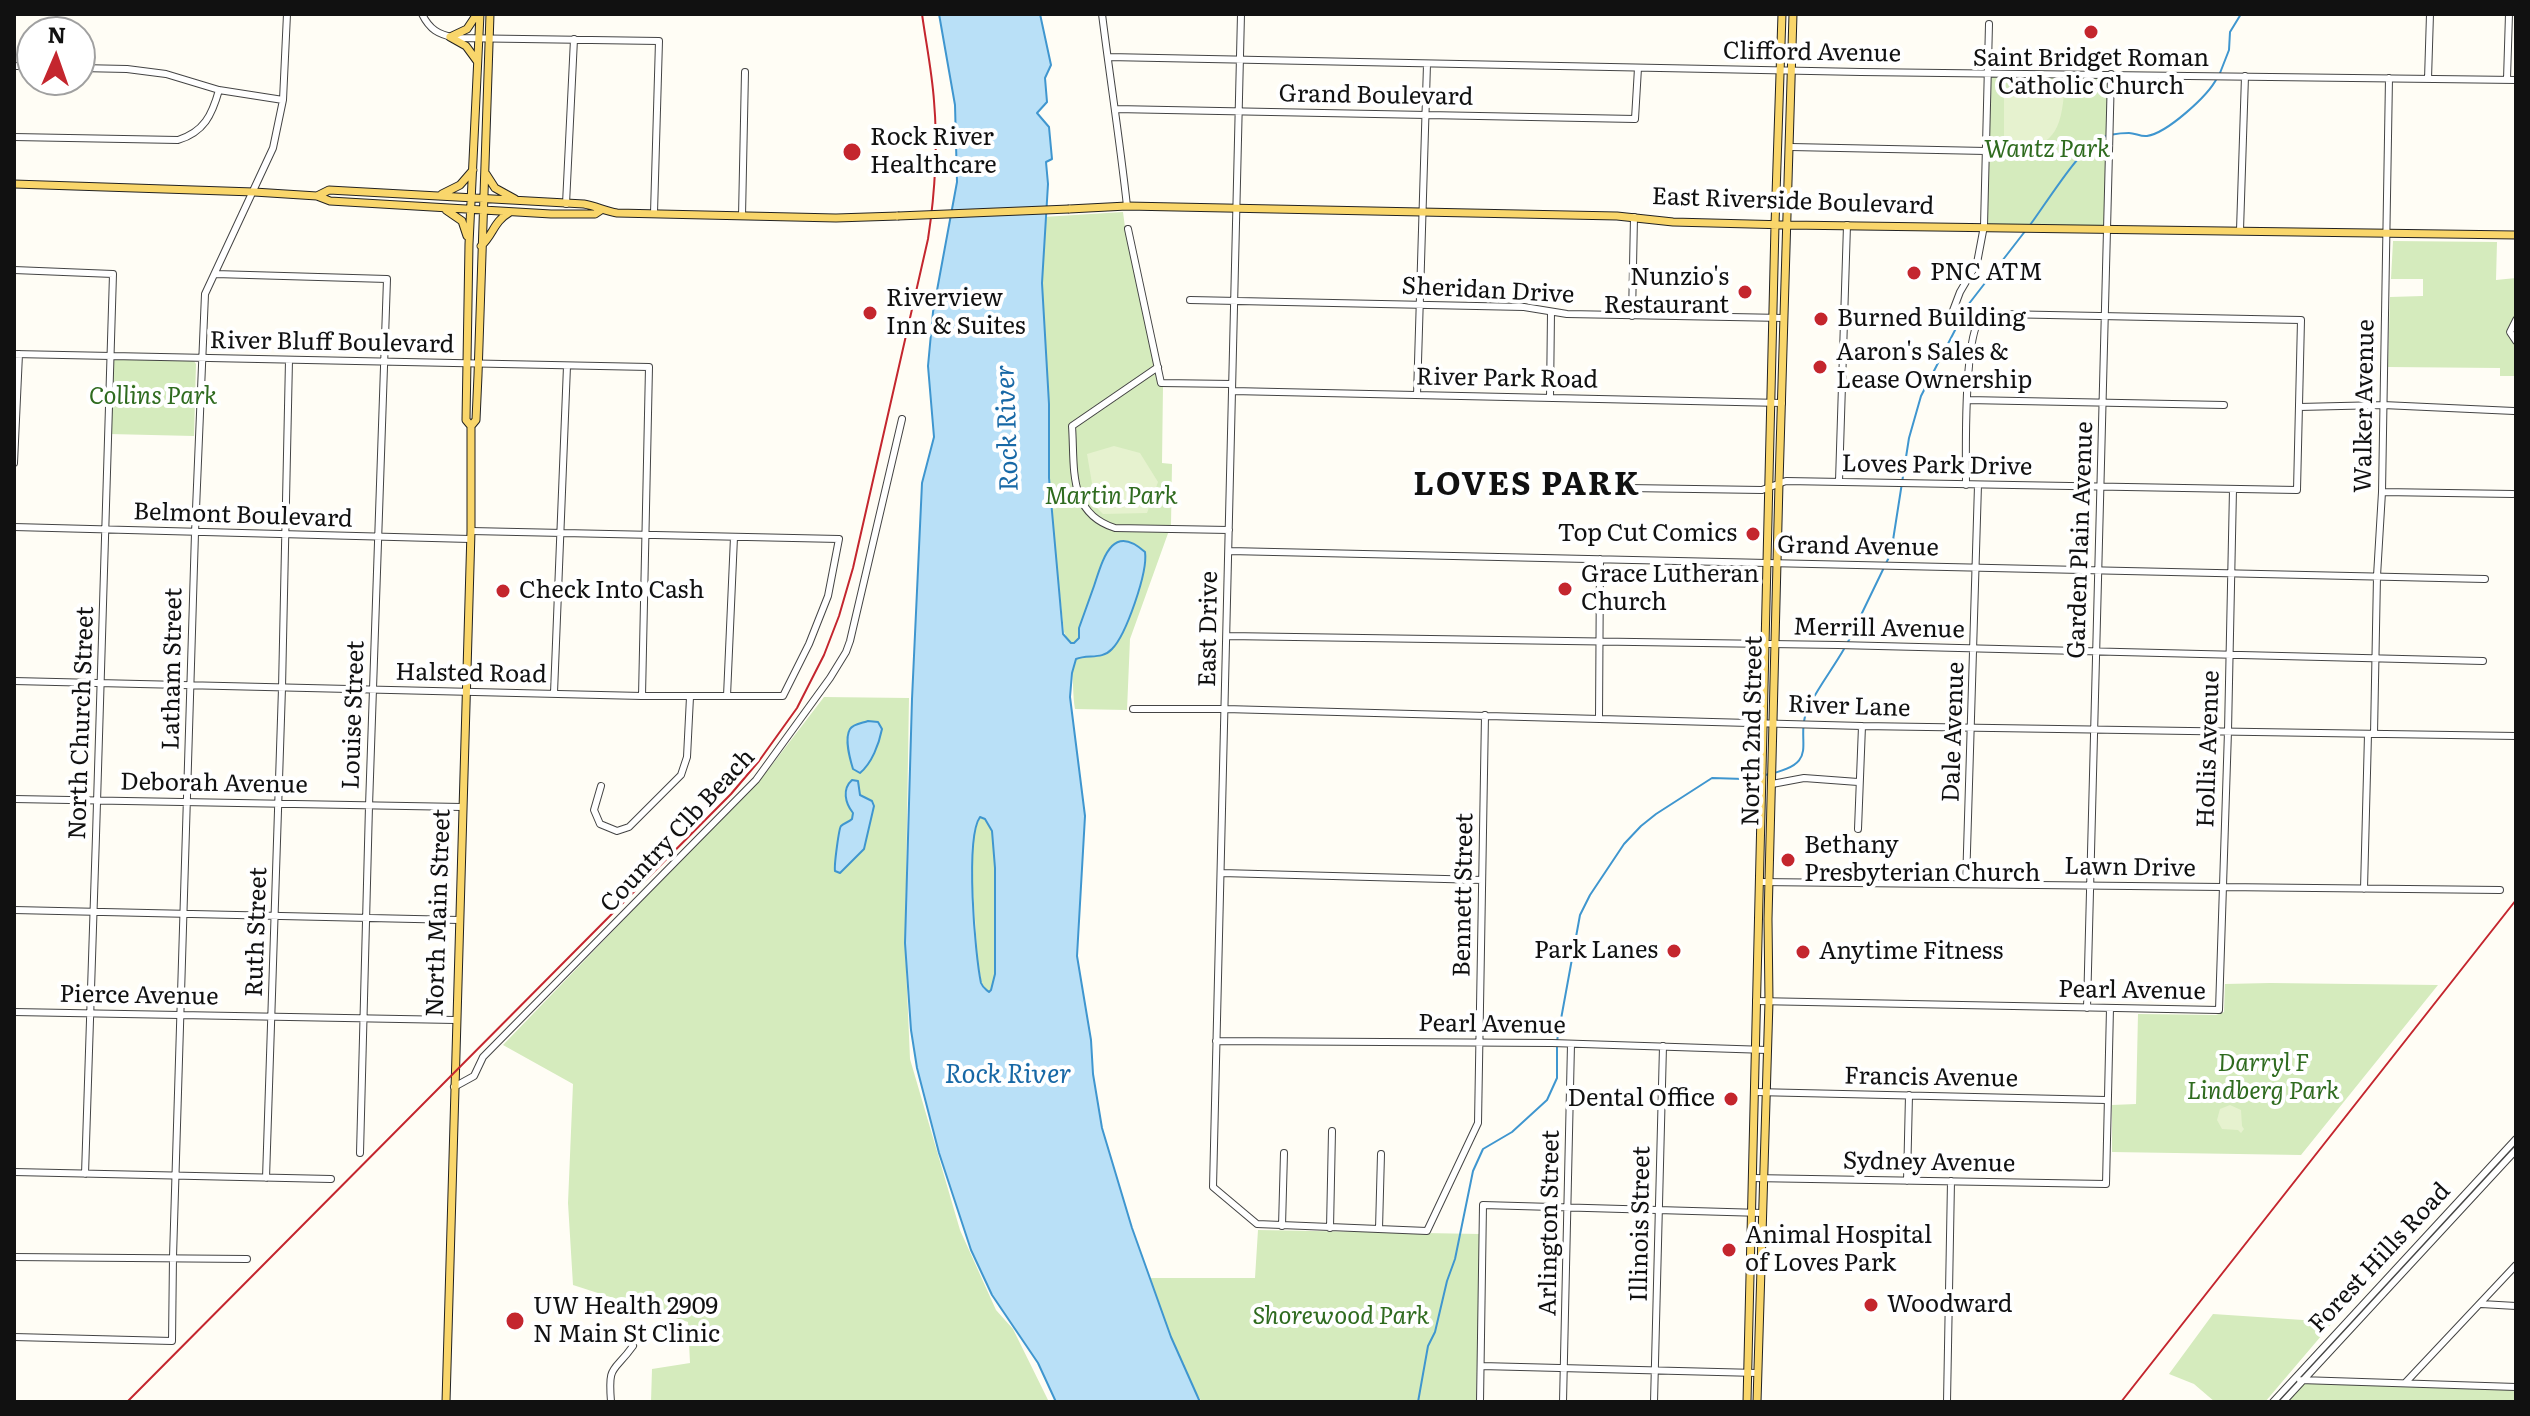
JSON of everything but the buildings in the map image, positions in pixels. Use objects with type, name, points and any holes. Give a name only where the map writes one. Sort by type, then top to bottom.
[{"type":"main road","points":[[450,37],[467,29],[479,14]]},
{"type":"main road","points":[[479,14],[484,37]]},
{"type":"main road","points":[[484,37],[490,14]]},
{"type":"main road","name":"North 2nd Street","points":[[1747,1402],[1782,14]]},
{"type":"main road","name":"North 2nd Street","points":[[1757,1402],[1793,14]]},
{"type":"main road","points":[[450,37],[466,46],[478,62]]},
{"type":"main road","name":"North Main Street","points":[[446,1402],[471,535],[471,426],[466,420],[469,244],[478,62],[484,37]]},
{"type":"main road","name":"North Main Street","points":[[471,426],[476,420],[485,173],[484,37]]},
{"type":"main road","points":[[1779,123],[1791,123]]},
{"type":"main road","points":[[440,195],[460,185],[474,168]]},
{"type":"main road","points":[[485,173],[495,188],[520,201]]},
{"type":"main road","points":[[15,187],[254,192],[317,196],[330,201],[512,212],[595,214],[601,210],[596,206],[440,195],[329,190],[317,196]]},
{"type":"main road","name":"East Riverside Boulevard","points":[[601,210],[836,218],[1127,206],[1634,217],[1673,222],[1775,225],[2516,235]]},
{"type":"main road","points":[[440,207],[462,221],[469,244]]},
{"type":"main road","points":[[481,246],[493,225],[512,212]]},
{"type":"street","name":"Latham Street","points":[[14,1337],[172,1341],[190,685],[205,294],[273,148],[283,100],[287,14]]},
{"type":"street","points":[[422,14],[435,32],[450,37],[659,41],[654,213]]},
{"type":"street","points":[[1102,14],[1127,206]]},
{"type":"street","name":"East Drive","points":[[1241,14],[1213,1187],[1257,1224],[1282,1226]]},
{"type":"street","points":[[2428,79],[2430,14]]},
{"type":"street","points":[[2507,79],[2509,14]]},
{"type":"street","points":[[1949,321],[1960,292],[1977,263],[1984,226],[1989,24]]},
{"type":"street","points":[[566,204],[574,39]]},
{"type":"street","name":"Clifford Avenue","points":[[1108,57],[1793,71],[2516,80]]},
{"type":"street","points":[[1417,395],[1427,64]]},
{"type":"street","points":[[96,68],[166,74],[219,90],[283,100]]},
{"type":"street","name":"Grand Boulevard","points":[[1115,109],[1635,119],[1638,68]]},
{"type":"street","points":[[742,216],[745,72]]},
{"type":"street","name":"Garden Plain Avenue","points":[[2087,1008],[2111,74]]},
{"type":"street","points":[[2240,230],[2245,76]]},
{"type":"street","name":"Walker Avenue","points":[[2364,889],[2382,492],[2389,78]]},
{"type":"street","points":[[14,137],[178,140],[203,126],[214,109],[219,90]]},
{"type":"street","points":[[1791,147],[1986,151]]},
{"type":"street","points":[[1632,316],[1634,217]]},
{"type":"street","points":[[1839,481],[1847,225]]},
{"type":"street","points":[[1128,229],[1158,367],[1072,426],[1079,499],[1088,513],[1102,524],[1115,528],[1229,530]]},
{"type":"street","name":"North Church Street","points":[[14,270],[113,274],[85,1174]]},
{"type":"street","name":"Louise Street","points":[[215,274],[387,279],[360,1153]]},
{"type":"street","name":"Sheridan Drive","points":[[1190,300],[1524,307],[1551,312],[1632,316],[1784,318]]},
{"type":"street","points":[[1550,398],[1551,312]]},
{"type":"street","points":[[1966,485],[1967,400],[1973,334],[1979,318],[1999,314],[2301,320],[2299,407],[2383,405],[2514,411]]},
{"type":"street","points":[[2516,320],[2510,332],[2516,341]]},
{"type":"street","points":[[14,463],[16,354]]},
{"type":"street","name":"River Bluff Boulevard","points":[[16,354],[649,367],[646,535]]},
{"type":"street","name":"Ruth Street","points":[[266,1178],[279,805],[289,360]]},
{"type":"street","points":[[554,693],[567,366]]},
{"type":"street","name":"River Park Road","points":[[1158,367],[1160,380],[1164,384],[1232,388],[1782,403]]},
{"type":"street","points":[[1967,400],[2224,405]]},
{"type":"street","name":"Loves Park Drive","points":[[1627,488],[1762,490],[1786,481],[1839,481],[2297,490],[2299,407]]},
{"type":"street","name":"Country Clb Beach","points":[[454,1087],[474,1076],[483,1057],[756,780],[830,678],[846,652],[861,602],[902,419]]},
{"type":"street","name":"Dale Avenue","points":[[1966,884],[1978,485]]},
{"type":"street","name":"Hollis Avenue","points":[[2219,1010],[2233,489]]},
{"type":"street","points":[[2382,492],[2513,494]]},
{"type":"street","name":"Belmont Boulevard","points":[[14,527],[379,537],[560,534],[839,539],[828,596],[783,696]]},
{"type":"street","points":[[642,696],[646,535]]},
{"type":"street","points":[[727,696],[734,537]]},
{"type":"street","name":"Grand Avenue","points":[[1229,551],[2485,579]]},
{"type":"street","points":[[1599,718],[1600,559]]},
{"type":"street","name":"Merrill Avenue","points":[[1227,636],[1854,645],[2483,661]]},
{"type":"street","name":"Halsted Road","points":[[14,681],[690,697],[783,696]]},
{"type":"street","points":[[601,786],[594,810],[600,824],[617,831],[629,827],[681,775],[687,757],[690,697]]},
{"type":"street","name":"River Lane","points":[[1133,709],[1862,726],[2516,736]]},
{"type":"street","name":"Bennett Street","points":[[1379,1229],[1427,1231],[1478,1123],[1485,715]]},
{"type":"street","points":[[1858,829],[1862,726]]},
{"type":"street","points":[[1772,782],[1804,778],[1858,782]]},
{"type":"street","name":"Deborah Avenue","points":[[14,799],[462,807]]},
{"type":"street","points":[[1221,873],[1482,880]]},
{"type":"street","name":"Lawn Drive","points":[[1759,882],[2500,890]]},
{"type":"street","points":[[14,910],[459,920]]},
{"type":"street","name":"Pearl Avenue","points":[[1756,1001],[2219,1010]]},
{"type":"street","points":[[2106,1100],[2110,1008]]},
{"type":"street","name":"Pierce Avenue","points":[[14,1012],[455,1020]]},
{"type":"street","name":"Pearl Avenue","points":[[1216,1041],[1552,1043],[1767,1050]]},
{"type":"street","name":"Arlington Street","points":[[1563,1402],[1569,1208],[1568,1044]]},
{"type":"street","name":"Illinois Street","points":[[1654,1402],[1663,1046]]},
{"type":"street","name":"Francis Avenue","points":[[1755,1092],[2106,1100]]},
{"type":"street","points":[[1907,1181],[1909,1095]]},
{"type":"street","name":"Sydney Avenue","points":[[1752,1178],[2106,1184],[2106,1100]]},
{"type":"street","points":[[1330,1228],[1332,1131]]},
{"type":"street","name":"Forest Hills Road","points":[[2273,1402],[2448,1217],[2516,1139]]},
{"type":"street","name":"Forest Hills Road","points":[[2448,1217],[2516,1150]]},
{"type":"street","points":[[1284,1153],[1282,1226],[1379,1229],[1381,1154]]},
{"type":"street","points":[[14,1172],[331,1179]]},
{"type":"street","points":[[1947,1402],[1951,1181]]},
{"type":"street","points":[[1480,1402],[1483,1205],[1762,1213]]},
{"type":"street","points":[[14,1257],[247,1259]]},
{"type":"street","points":[[2406,1382],[2516,1265]]},
{"type":"street","points":[[2481,1304],[2516,1306]]},
{"type":"street","points":[[611,1402],[609,1378],[614,1366],[633,1346]]},
{"type":"street","points":[[1481,1366],[1757,1373]]},
{"type":"street","points":[[2297,1379],[2516,1387]]},
{"type":"street","name":"Forest Hills Road","points":[[2283,1402],[2297,1379]]},
{"type":"green space","name":"Wantz Park","points":[[1989,74],[2111,74],[2106,229],[1984,226]]},
{"type":"green space","points":[[2008,89],[2064,94],[2059,121],[2049,138],[2031,147],[2004,150],[2004,92]]},
{"type":"green space","name":"Martin Park","points":[[1123,212],[1163,386],[1162,463],[1172,464],[1171,525],[1130,639],[1127,710],[1075,709],[1072,660],[1064,632],[1048,481],[1041,324],[1043,217]]},
{"type":"green space","points":[[2393,241],[2497,242],[2496,280],[2516,278],[2516,376],[2500,376],[2500,368],[2388,367],[2390,297],[2423,296],[2423,279],[2391,279]]},
{"type":"green space","name":"Collins Park","points":[[113,359],[194,361],[194,436],[109,434]]},
{"type":"green space","points":[[1114,446],[1140,453],[1158,482],[1147,513],[1103,514],[1096,507],[1087,454]]},
{"type":"green space","points":[[824,697],[909,698],[905,943],[910,1059],[960,1230],[996,1310],[1013,1329],[1049,1402],[651,1402],[652,1369],[690,1363],[688,1322],[573,1285],[568,1203],[573,1084],[503,1045],[768,770]]},
{"type":"green space","points":[[980,817],[985,819],[992,831],[995,868],[995,974],[988,992],[982,985],[978,963],[973,889],[972,839]]},
{"type":"green space","name":"Darryl F Lindberg Park","points":[[2225,984],[2438,985],[2301,1155],[2112,1152],[2112,1105],[2136,1104],[2138,1014],[2216,1015],[2224,1012]]},
{"type":"green space","points":[[2230,1105],[2241,1110],[2244,1129],[2241,1133],[2222,1129],[2217,1120],[2220,1109]]},
{"type":"green space","name":"Shorewood Park","points":[[1258,1230],[1480,1234],[1476,1402],[1202,1402],[1176,1360],[1149,1278],[1255,1278]]},
{"type":"green space","points":[[2213,1314],[2333,1322],[2265,1402],[2215,1402],[2194,1384],[2169,1374]]},
{"type":"green space","points":[[2303,1382],[2516,1387],[2516,1402],[2286,1402]]},
{"type":"water","name":"Rock River","points":[[939,14],[1040,14],[1051,65],[1045,78],[1047,102],[1037,113],[1049,127],[1052,159],[1046,162],[1048,184],[1042,283],[1049,404],[1049,478],[1063,634],[1071,643],[1079,638],[1079,628],[1110,548],[1124,541],[1145,552],[1140,588],[1118,642],[1104,654],[1076,659],[1072,673],[1070,697],[1085,816],[1077,956],[1102,1128],[1132,1228],[1171,1337],[1200,1402],[1056,1402],[1038,1363],[992,1295],[971,1250],[939,1153],[917,1068],[905,943],[912,699],[922,483],[934,437],[928,366],[933,312],[957,182],[955,105]],"holes":[[[980,817],[985,819],[992,831],[995,868],[995,974],[989,992],[981,983],[976,948],[972,871],[975,829]]]},
{"type":"water","points":[[868,721],[878,722],[882,729],[874,753],[860,773],[853,769],[848,733],[851,727]]},
{"type":"water","points":[[852,780],[858,781],[860,795],[872,801],[874,806],[864,849],[840,873],[835,871],[837,847],[841,826],[852,819],[853,813],[846,796]]},
{"type":"waterway","points":[[2220,73],[2229,50],[2230,32],[2241,14]]},
{"type":"waterway","points":[[2030,225],[2091,145],[2114,134],[2145,136],[2165,128],[2186,113],[2217,78]]},
{"type":"waterway","points":[[1847,644],[1891,553],[1909,438],[1921,396],[1968,305],[2026,230]]},
{"type":"waterway","points":[[1765,775],[1784,770],[1801,757],[1805,717],[1810,704],[1844,649]]},
{"type":"waterway","points":[[1557,1041],[1580,915],[1624,844],[1656,814],[1712,778],[1759,776]]},
{"type":"waterway","points":[[1418,1402],[1428,1346],[1435,1332],[1455,1259],[1473,1171],[1483,1149],[1512,1132],[1547,1100],[1557,1078],[1557,1047]]},
{"type":"railway","points":[[127,1402],[731,794],[797,708],[824,655],[853,568],[928,239],[936,136],[922,14]]},
{"type":"railway","points":[[2121,1402],[2516,900]]},
{"type":"place","name":"Saint Bridget Roman Catholic Church","points":[[2091,32]]},
{"type":"place","name":"Rock River Healthcare","points":[[852,152]]},
{"type":"place","name":"PNC ATM","points":[[1914,273]]},
{"type":"place","name":"Nunzio's Restaurant","points":[[1745,292]]},
{"type":"place","name":"Riverview Inn & Suites","points":[[870,313]]},
{"type":"place","name":"Burned Building","points":[[1821,319]]},
{"type":"place","name":"Aaron's Sales & Lease Ownership","points":[[1820,367]]},
{"type":"place","name":"Top Cut Comics","points":[[1753,534]]},
{"type":"place","name":"Grace Lutheran Church","points":[[1565,589]]},
{"type":"place","name":"Check Into Cash","points":[[503,591]]},
{"type":"place","name":"Bethany Presbyterian Church","points":[[1788,860]]},
{"type":"place","name":"Park Lanes","points":[[1674,951]]},
{"type":"place","name":"Anytime Fitness","points":[[1803,952]]},
{"type":"place","name":"Dental Office","points":[[1731,1099]]},
{"type":"place","name":"Animal Hospital of Loves Park","points":[[1729,1250]]},
{"type":"place","name":"Woodward","points":[[1871,1305]]},
{"type":"place","name":"UW Health 2909 N Main St Clinic","points":[[515,1321]]},
{"type":"district","name":"LOVES PARK","points":[[1527,486]]}]
